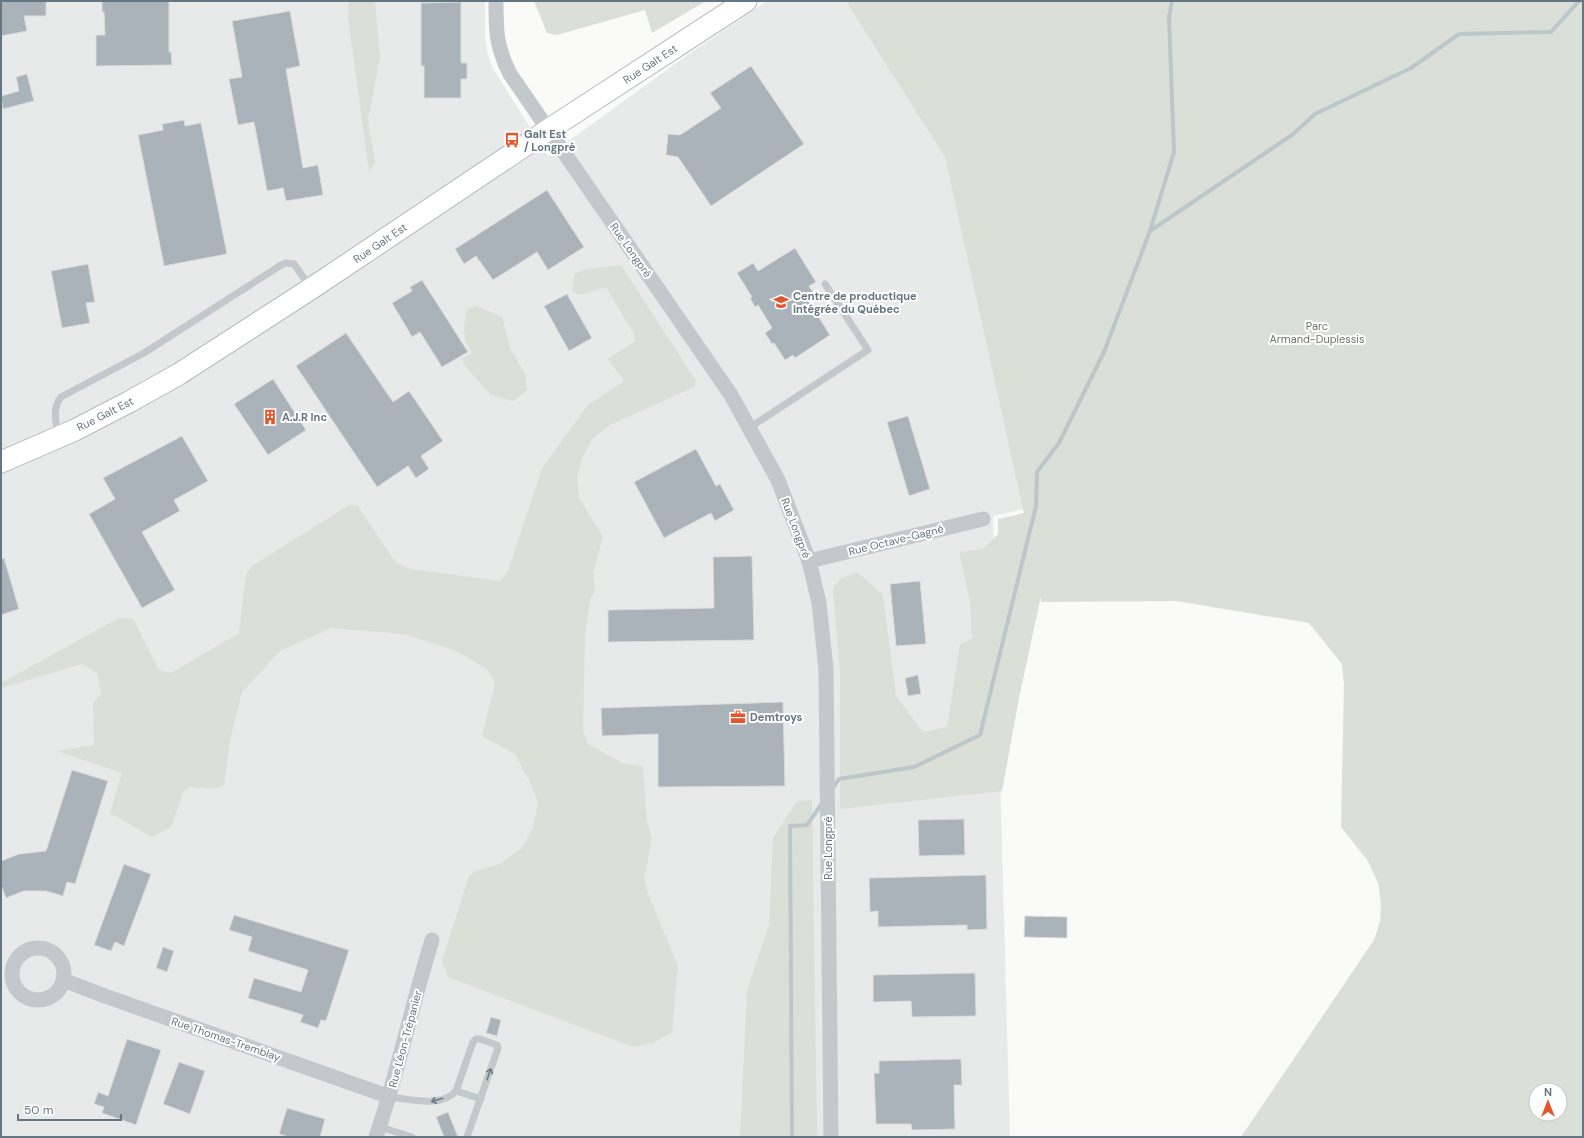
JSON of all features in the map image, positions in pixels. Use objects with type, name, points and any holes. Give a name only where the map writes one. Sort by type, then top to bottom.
[{"type":"street","name":"Rue Longpré","points":[[496,1],[496,34],[498,46],[510,74],[731,395],[778,480],[809,561],[819,603],[826,670],[831,1137]]},
{"type":"street","name":"Rue Galt Est","points":[[1,462],[59,438],[179,374],[312,288],[548,130],[746,1]]},
{"type":"street","name":"Rue Octave-Gagné","points":[[809,561],[983,519]]},
{"type":"street","name":"Rue Léon-Trépanier","points":[[378,1132],[390,1097],[413,1005],[432,940]]},
{"type":"street","name":"Rue Thomas-Tremblay","points":[[63,980],[390,1097]]},
{"type":"lane","points":[[59,438],[56,407],[62,397],[144,353],[281,265],[286,263],[294,264],[312,288]]},
{"type":"lane","points":[[749,428],[868,350],[825,284]]},
{"type":"lane","points":[[390,1097],[434,1102],[453,1095],[456,1091],[473,1042],[476,1039],[480,1039],[494,1043],[498,1048],[467,1137]]},
{"type":"lane","points":[[456,1091],[480,1099]]},
{"type":"lane","points":[[378,1132],[412,1137]]},
{"type":"shaded area","points":[[1,1],[485,1],[485,38],[492,67],[548,156],[686,56],[767,1],[904,1],[1036,506],[993,516],[1010,1137],[1,1137]]},
{"type":"green space","points":[[349,1],[375,1],[380,58],[368,120],[375,162],[369,172],[348,17]]},
{"type":"green space","points":[[534,1],[706,1],[652,33],[645,10],[557,35],[547,33]]},
{"type":"green space","name":"Parc Armand-Duplessis","points":[[846,1],[1583,1],[1583,1137],[1241,1137],[1374,940],[1380,921],[1381,904],[1378,883],[1368,861],[1341,827],[1344,685],[1342,664],[1309,623],[1176,601],[1041,602],[1041,596],[1019,698],[1002,791],[840,809],[840,676],[833,589],[840,579],[857,572],[883,595],[896,696],[923,732],[947,727],[960,644],[972,639],[970,601],[959,552],[983,549],[998,534],[998,519],[1024,513],[945,157]]},
{"type":"green space","points":[[621,265],[696,381],[694,387],[610,425],[593,438],[582,458],[577,477],[579,498],[603,537],[593,572],[595,592],[590,599],[585,637],[583,731],[588,744],[624,764],[643,766],[647,822],[652,838],[644,879],[649,896],[678,966],[672,1032],[653,1043],[633,1047],[448,977],[442,961],[469,876],[476,871],[500,864],[522,848],[533,828],[538,803],[532,786],[515,754],[482,736],[495,683],[487,669],[456,651],[404,634],[331,628],[280,651],[242,692],[230,741],[224,785],[214,789],[190,787],[183,792],[171,827],[152,837],[110,813],[122,773],[57,751],[94,745],[93,703],[101,693],[97,673],[82,664],[1,688],[1,683],[119,618],[133,619],[159,670],[171,673],[239,633],[246,574],[253,565],[349,505],[357,505],[396,563],[410,569],[500,581],[508,571],[542,468],[588,405],[624,381],[608,359],[635,341],[634,334],[606,287],[581,295],[572,291],[574,274],[586,269]]},
{"type":"green space","points":[[477,306],[502,317],[511,350],[525,374],[527,390],[513,401],[491,395],[466,367],[462,359],[472,353],[465,341],[464,326],[467,309]]},
{"type":"green space","points":[[812,800],[817,1137],[740,1137],[747,990],[769,925],[773,838],[797,801]]},
{"type":"building","points":[[1,1],[46,1],[46,16],[24,16],[27,31],[1,36]]},
{"type":"building","points":[[102,1],[169,1],[169,52],[171,52],[172,65],[96,66],[96,35],[105,35]]},
{"type":"building","points":[[461,2],[461,63],[467,63],[467,79],[461,79],[461,98],[424,98],[424,66],[421,66],[421,3]]},
{"type":"building","points":[[290,11],[300,66],[286,69],[303,168],[318,165],[323,195],[286,201],[283,188],[267,191],[254,122],[238,125],[229,79],[242,77],[232,21]]},
{"type":"building","points":[[751,66],[804,144],[711,206],[678,157],[666,155],[668,134],[680,135],[721,108],[710,93]]},
{"type":"building","points":[[27,74],[34,101],[3,109],[1,96],[19,91],[16,77]]},
{"type":"building","points":[[184,120],[185,126],[201,123],[227,254],[164,266],[138,135],[163,130],[162,124]]},
{"type":"building","points":[[547,190],[584,247],[548,270],[537,252],[493,280],[476,256],[464,264],[455,249]]},
{"type":"building","name":"Centre de productique intégrée du Québec","points":[[795,248],[816,282],[809,286],[813,292],[806,297],[830,335],[795,358],[793,355],[785,360],[774,343],[772,344],[765,333],[772,328],[758,305],[755,307],[750,298],[752,297],[737,273],[753,263],[758,271]]},
{"type":"building","points":[[88,264],[95,302],[86,303],[90,323],[62,328],[51,271]]},
{"type":"building","points":[[422,280],[468,352],[442,367],[420,332],[412,337],[392,303],[412,291],[410,287]]},
{"type":"building","points":[[567,294],[592,338],[569,351],[544,306]]},
{"type":"building","points":[[346,333],[393,402],[409,391],[443,441],[421,456],[429,469],[416,478],[408,466],[377,487],[296,366]]},
{"type":"building","name":"A.J.R Inc","points":[[273,379],[306,430],[268,455],[234,404]]},
{"type":"building","points":[[908,416],[930,489],[909,496],[887,422]]},
{"type":"building","points":[[182,436],[208,481],[174,500],[180,511],[142,532],[175,590],[142,608],[89,514],[115,499],[103,478]]},
{"type":"building","points":[[696,449],[716,486],[720,484],[734,510],[715,521],[711,513],[664,538],[634,482]]},
{"type":"building","points":[[752,556],[754,640],[608,642],[608,610],[714,608],[713,557]]},
{"type":"building","points":[[4,558],[19,609],[1,615],[1,559]]},
{"type":"building","points":[[920,581],[926,644],[896,646],[890,584]]},
{"type":"building","points":[[918,675],[921,694],[908,696],[905,678]]},
{"type":"building","points":[[783,702],[785,786],[658,787],[658,734],[602,736],[601,708]]},
{"type":"building","points":[[72,770],[108,781],[75,884],[67,882],[63,896],[46,891],[24,891],[6,898],[1,885],[1,861],[19,854],[46,851]]},
{"type":"building","points":[[964,819],[965,855],[919,856],[918,820]]},
{"type":"building","points":[[124,864],[151,874],[124,946],[115,942],[111,951],[94,945]]},
{"type":"building","points":[[986,875],[987,929],[967,930],[967,925],[878,927],[878,911],[870,912],[869,878]]},
{"type":"building","points":[[234,915],[349,950],[326,1021],[321,1020],[318,1028],[300,1022],[303,1015],[248,998],[254,978],[301,992],[308,970],[248,951],[252,937],[229,930]]},
{"type":"building","points":[[1025,916],[1067,917],[1067,938],[1024,937]]},
{"type":"building","points":[[163,947],[174,951],[167,972],[156,968]]},
{"type":"building","points":[[975,973],[976,1016],[912,1017],[911,1001],[873,1002],[873,975]]},
{"type":"building","points":[[491,1017],[501,1020],[497,1036],[486,1033]]},
{"type":"building","points":[[127,1039],[161,1050],[136,1125],[102,1113],[104,1107],[94,1104],[98,1092],[108,1096]]},
{"type":"building","points":[[961,1059],[962,1085],[954,1085],[955,1129],[912,1130],[911,1124],[876,1124],[874,1073],[879,1073],[879,1061]]},
{"type":"building","points":[[179,1062],[205,1071],[190,1114],[163,1104]]},
{"type":"building","points":[[287,1108],[325,1119],[320,1137],[289,1137],[279,1134]]},
{"type":"building","points":[[448,1112],[458,1137],[444,1137],[436,1117]]},
{"type":"waterway","points":[[833,788],[839,779],[914,767],[980,735],[1036,506],[1037,472],[1059,443],[1104,352],[1150,231],[1174,152],[1169,17],[1172,1]]},
{"type":"waterway","points":[[1150,231],[1292,135],[1315,114],[1411,68],[1459,34],[1551,32],[1579,1]]},
{"type":"waterway","points":[[792,1137],[790,826],[807,825],[823,802]]},
{"type":"place","name":"Galt Est / Longpré","points":[[512,140]]},
{"type":"place","name":"Centre de productique intégrée du Québec","points":[[781,302]]},
{"type":"place","name":"A.J.R Inc","points":[[270,417]]},
{"type":"place","name":"Demtroys","points":[[738,717]]}]
